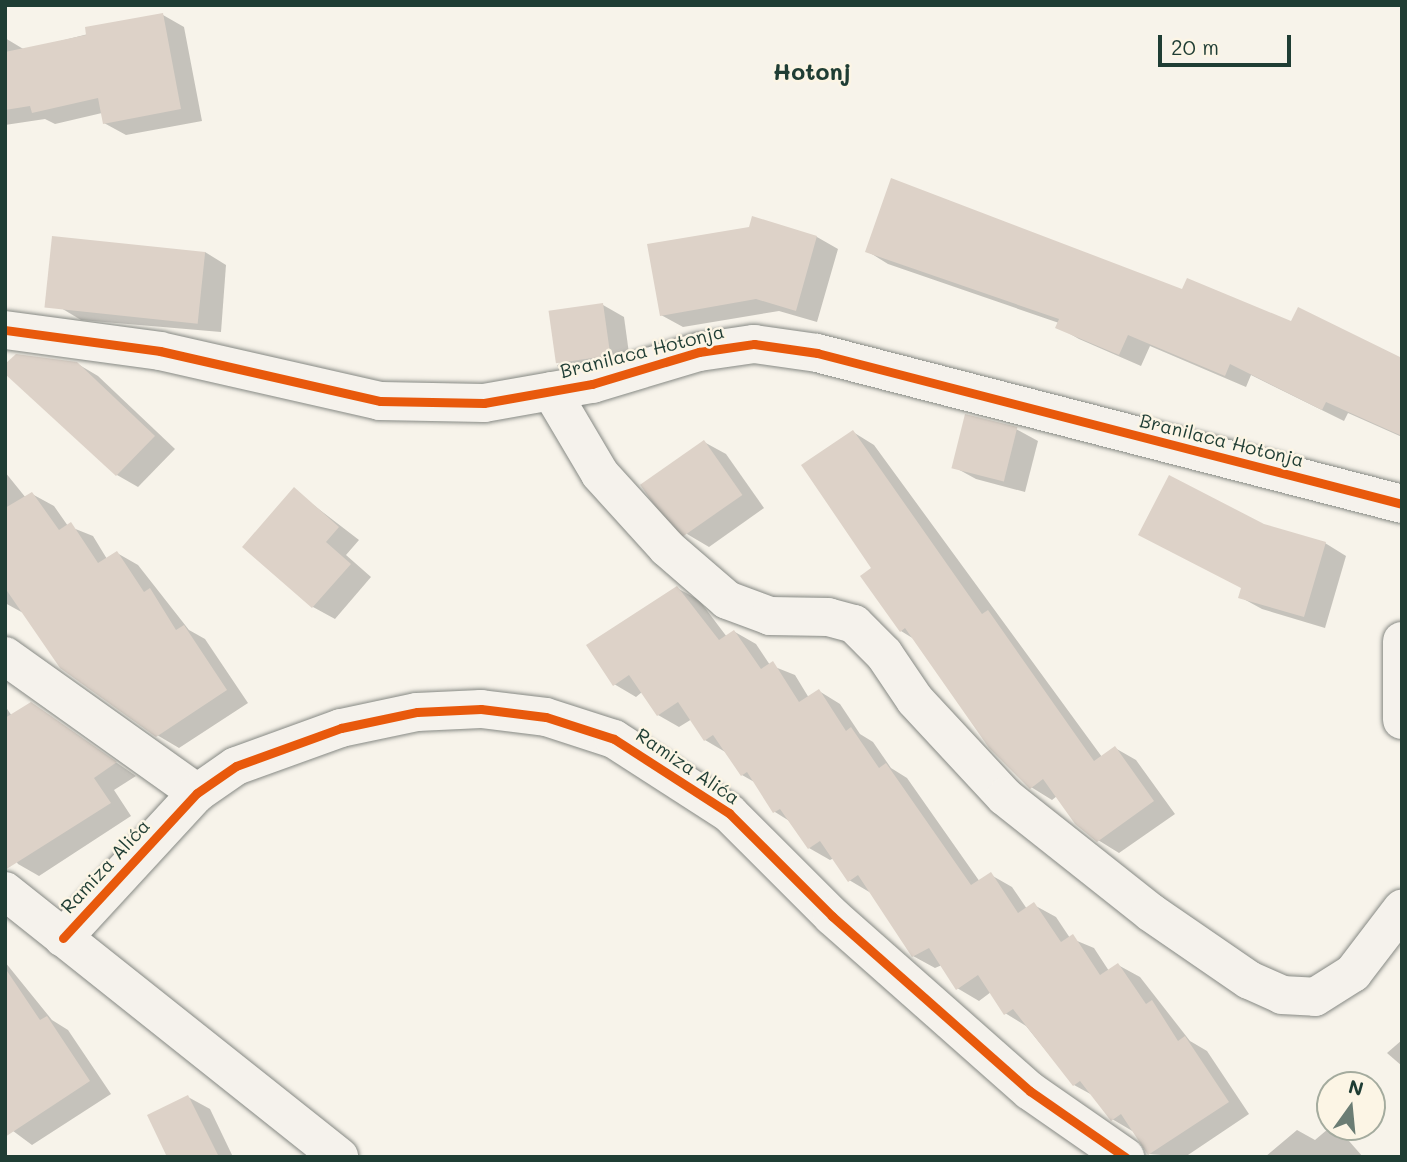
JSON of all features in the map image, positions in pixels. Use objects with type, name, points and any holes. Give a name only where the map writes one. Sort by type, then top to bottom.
[{"type":"street","name":"Branilaca Hotonja","points":[[5,330],[160,351],[380,401],[484,403],[592,384],[699,352],[754,344],[779,347],[817,353],[1402,503]]},
{"type":"street","points":[[551,391],[600,474],[667,548],[727,600],[770,616],[828,617],[854,624],[884,654],[915,700],[1005,797],[1150,912],[1249,980],[1282,995],[1315,997],[1353,973],[1402,909]]},
{"type":"street","points":[[1402,641],[1402,720]]},
{"type":"street","points":[[5,656],[197,793]]},
{"type":"street","name":"Ramiza Alića","points":[[63,938],[197,793],[236,766],[341,727],[417,712],[481,709],[546,717],[614,739],[729,813],[832,916],[1030,1091],[1125,1157]]},
{"type":"street","name":"Ramiza Alića","points":[[5,891],[339,1157]]},
{"type":"building","points":[[163,13],[181,109],[103,124],[98,98],[32,113],[30,106],[5,110],[5,52],[86,35],[85,27]]},
{"type":"building","points":[[891,178],[1182,289],[1187,278],[1291,321],[1298,307],[1402,358],[1402,436],[1326,402],[1322,410],[1230,364],[1225,376],[1128,335],[1119,355],[1055,328],[1059,319],[865,252]]},
{"type":"building","points":[[752,216],[817,236],[796,311],[756,299],[660,316],[647,244],[749,227]]},
{"type":"building","points":[[52,236],[205,252],[198,324],[44,308]]},
{"type":"building","points":[[603,303],[610,355],[556,363],[549,311]]},
{"type":"building","points":[[16,354],[77,362],[155,436],[116,476],[5,374],[5,364]]},
{"type":"building","points":[[965,414],[1017,427],[1004,481],[951,468]]},
{"type":"building","points":[[853,430],[982,614],[988,610],[1094,761],[1115,746],[1154,801],[1097,842],[1075,824],[1043,779],[1030,789],[989,748],[905,628],[900,632],[860,576],[871,568],[801,465]]},
{"type":"building","points":[[704,440],[742,495],[679,540],[640,485]]},
{"type":"building","points":[[1169,475],[1264,524],[1326,542],[1304,617],[1238,598],[1241,588],[1138,535]]},
{"type":"building","points":[[294,487],[339,527],[326,542],[351,564],[312,608],[242,547]]},
{"type":"building","points":[[32,492],[59,530],[71,522],[98,563],[117,551],[144,592],[150,588],[176,630],[184,625],[227,690],[156,737],[60,668],[5,588],[5,508]]},
{"type":"building","points":[[677,586],[719,640],[734,630],[761,669],[773,661],[799,702],[819,689],[846,731],[851,727],[879,768],[886,763],[971,885],[991,872],[1018,913],[1034,902],[1061,942],[1073,934],[1100,975],[1118,963],[1146,1004],[1152,1000],[1178,1041],[1185,1036],[1229,1102],[1148,1155],[1121,1114],[1111,1121],[1080,1081],[1073,1086],[1013,1009],[1004,1015],[978,975],[956,990],[929,948],[912,957],[858,875],[848,882],[820,841],[808,849],[780,809],[773,813],[747,772],[741,776],[713,735],[704,741],[678,702],[657,716],[629,675],[613,686],[586,645]]},
{"type":"building","points":[[31,702],[117,762],[94,778],[111,803],[5,870],[5,718]]},
{"type":"building","points":[[5,968],[40,1020],[47,1016],[90,1081],[5,1137]]},
{"type":"building","points":[[188,1095],[219,1157],[167,1157],[147,1115]]},
{"type":"cycle path","points":[[5,330],[160,351],[380,401],[484,403],[592,384],[699,352],[754,344],[817,353],[1402,504]]},
{"type":"cycle path","points":[[63,938],[197,793],[236,766],[341,728],[417,712],[481,709],[546,717],[614,739],[729,813],[832,916],[1030,1091],[1125,1157]]},
{"type":"district","name":"Hotonj","points":[[812,71]]}]
